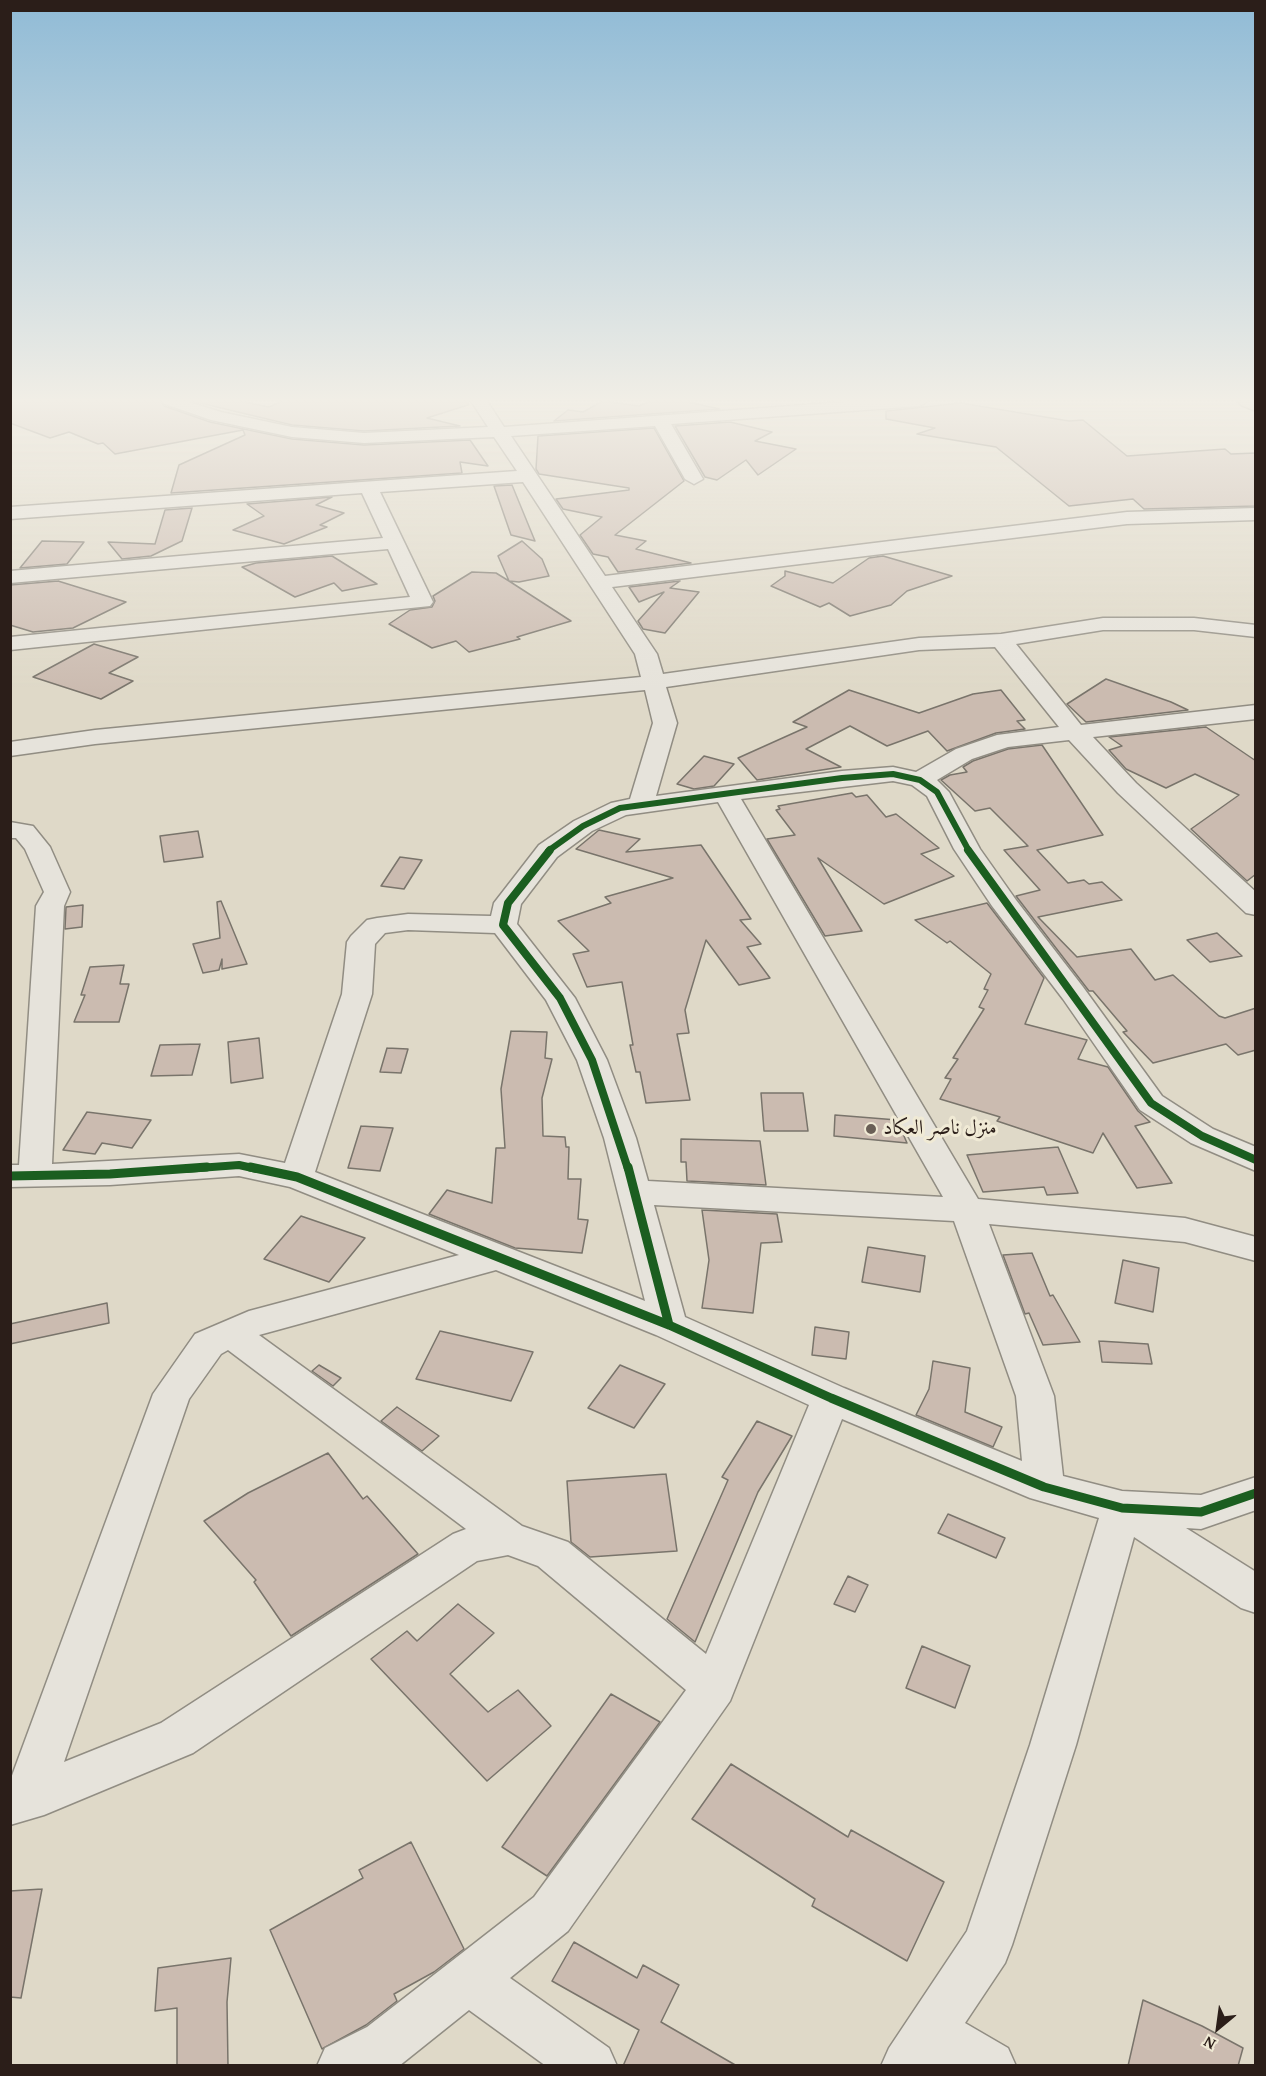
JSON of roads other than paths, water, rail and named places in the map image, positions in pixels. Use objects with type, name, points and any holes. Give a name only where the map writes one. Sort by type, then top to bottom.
[{"type":"street","points":[[10,513],[218,498]]},
{"type":"street","points":[[10,644],[423,602],[373,498]]},
{"type":"street","points":[[543,498],[646,654],[656,682],[664,723],[641,805]]},
{"type":"street","points":[[599,583],[1127,518],[1256,514]]},
{"type":"street","points":[[10,577],[394,543]]},
{"type":"street","points":[[10,749],[95,737],[656,682],[919,644],[1001,640],[1103,624],[1194,624],[1256,631]]},
{"type":"street","points":[[1001,640],[1074,731],[1127,788],[1256,907]]},
{"type":"street","points":[[920,780],[964,754],[1005,740],[1256,712]]},
{"type":"street","points":[[503,925],[508,903],[548,851],[592,821],[620,808],[893,774],[920,780],[937,792],[967,849],[999,897],[1151,1103],[1202,1136],[1256,1160]]},
{"type":"street","points":[[726,794],[966,1210],[1035,1396],[1044,1487]]},
{"type":"street","points":[[10,830],[24,831],[37,847],[57,892],[50,906],[23,1176],[110,1174],[239,1165],[297,1177],[669,1325],[831,1398],[1044,1487],[1122,1508],[1201,1512],[1256,1494]]},
{"type":"street","points":[[297,1177],[357,994],[361,942],[377,926],[398,924],[503,925]]},
{"type":"street","points":[[503,925],[560,998],[592,1060],[620,1138],[669,1325]]},
{"type":"street","points":[[634,1192],[966,1210],[1185,1230],[1256,1249]]},
{"type":"street","points":[[19,1801],[172,1394],[208,1344],[249,1324],[499,1257]]},
{"type":"street","points":[[231,1333],[508,1538],[553,1554],[714,1687]]},
{"type":"street","points":[[343,2066],[385,2045],[550,1914],[714,1687],[831,1398]]},
{"type":"street","points":[[1122,1508],[1256,1595]]},
{"type":"street","points":[[990,2066],[919,2049],[987,1945],[1053,1746],[1122,1508]]},
{"type":"street","points":[[19,1801],[177,1738],[467,1546],[508,1538]]},
{"type":"street","points":[[468,1979],[591,2066]]},
{"type":"place","name":"منزل ناصر العكاد","points":[[871,1129]]}]
